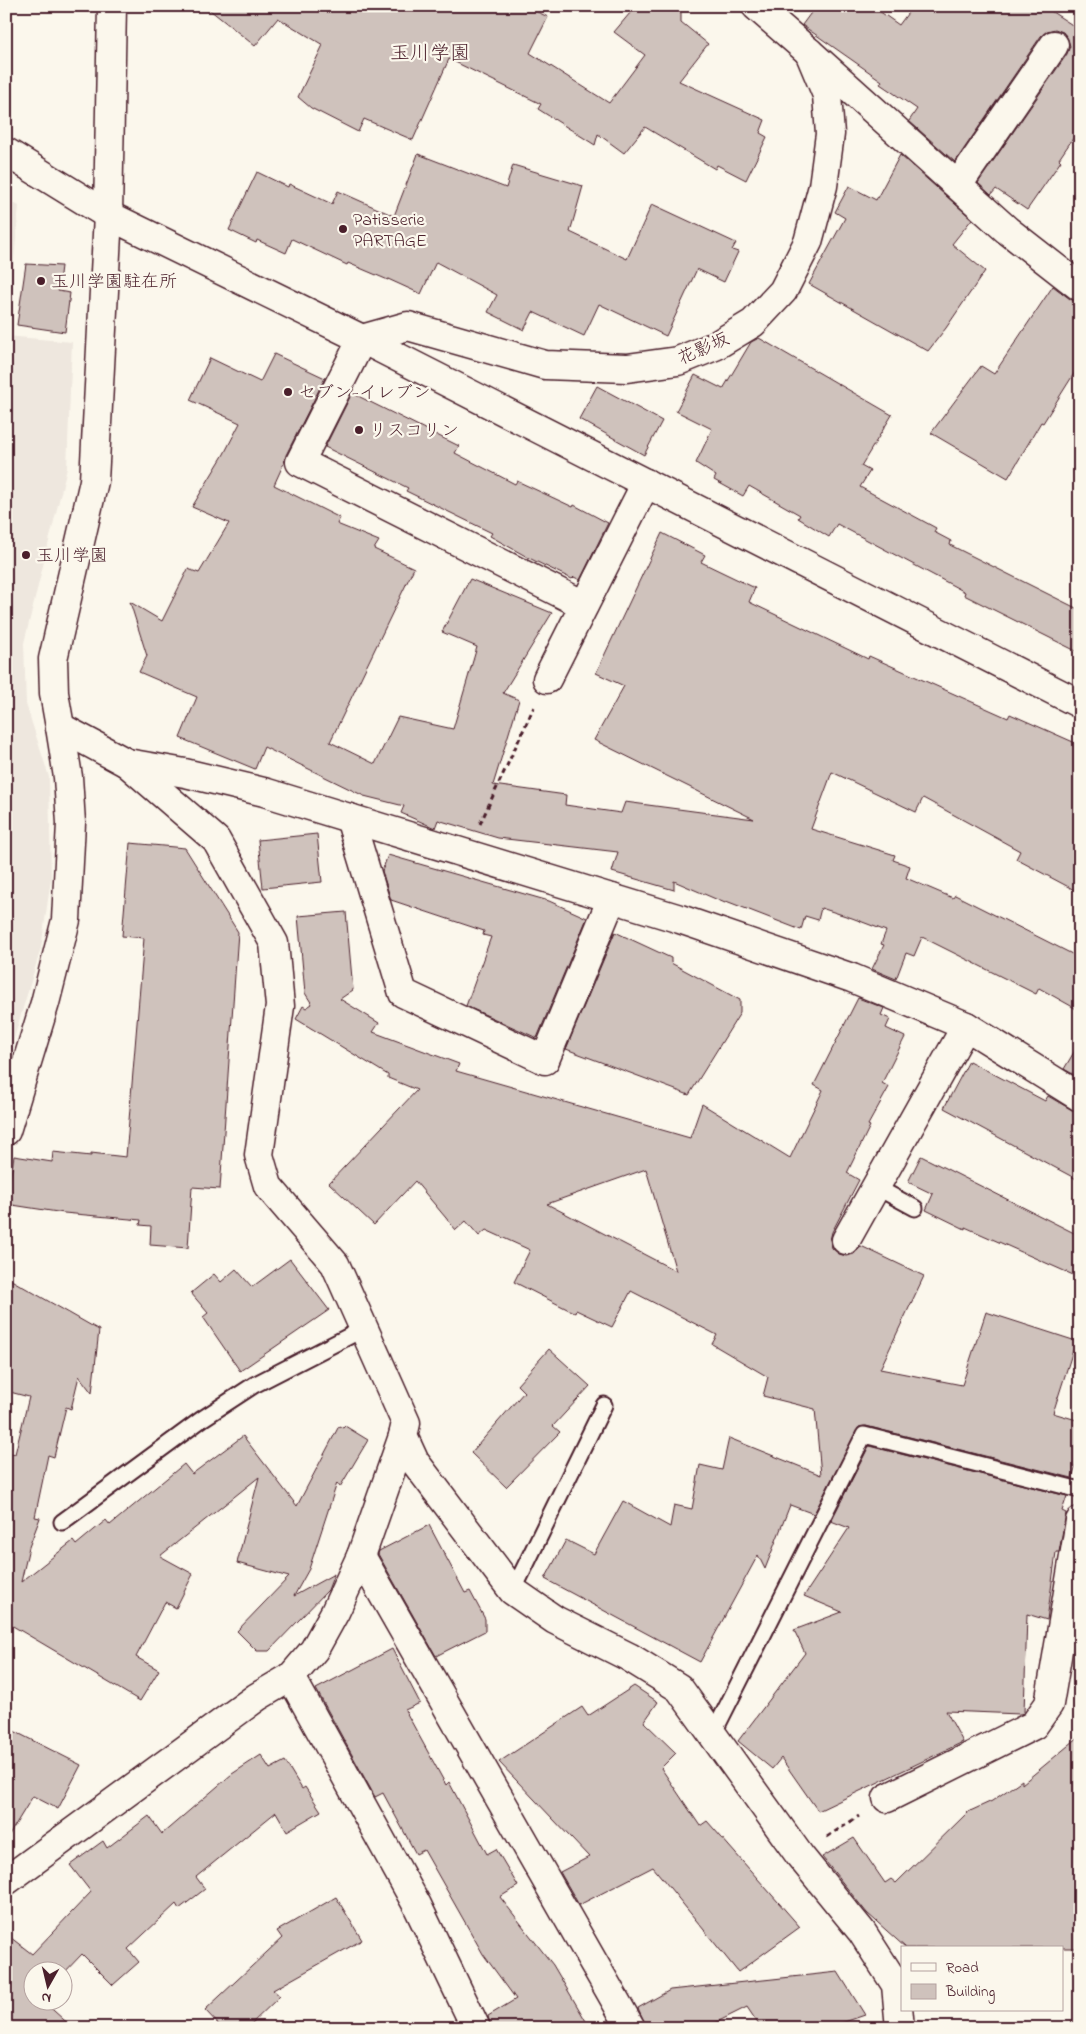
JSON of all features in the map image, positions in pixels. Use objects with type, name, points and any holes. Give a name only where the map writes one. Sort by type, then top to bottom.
[{"type":"street","points":[[6,1131],[45,1003],[66,920],[71,822],[68,777],[54,693],[53,659],[94,481],[108,215],[112,6]]},
{"type":"street","points":[[767,10],[809,52],[1006,230],[1080,288]]},
{"type":"street","points":[[958,186],[1054,45]]},
{"type":"street","name":"花影坂","points":[[362,340],[408,326],[546,365],[627,368],[678,361],[715,346],[753,323],[783,291],[808,242],[823,186],[830,134],[827,95],[809,52]]},
{"type":"street","points":[[6,152],[108,215],[362,340],[1080,704]]},
{"type":"street","points":[[362,340],[300,462],[584,605]]},
{"type":"street","points":[[547,679],[646,483]]},
{"type":"street","points":[[6,1881],[257,1697],[291,1677],[314,1650],[362,1556],[404,1436],[406,1422],[335,1264],[268,1186],[259,1155],[280,1006],[274,943],[216,840],[127,763],[60,727]]},
{"type":"street","points":[[127,763],[185,773],[264,792],[680,919],[852,978],[966,1026],[1080,1097]]},
{"type":"street","points":[[350,818],[403,993],[545,1060],[612,898]]},
{"type":"street","points":[[846,1240],[966,1026]]},
{"type":"street","points":[[404,1436],[415,1462],[513,1590],[555,1620],[629,1657],[679,1688],[800,1856],[862,1932],[896,1985],[900,2028]]},
{"type":"street","points":[[887,1798],[1034,1725],[1049,1704],[1080,1521]]},
{"type":"street","points":[[362,1556],[631,2028]]},
{"type":"street","points":[[291,1677],[417,1905],[476,2028]]},
{"type":"lane","points":[[876,1187],[915,1208]]},
{"type":"lane","points":[[62,1522],[202,1419],[247,1390],[363,1329]]},
{"type":"lane","points":[[513,1590],[604,1405]]},
{"type":"lane","points":[[712,1736],[864,1435],[1080,1490]]},
{"type":"path","points":[[482,820],[547,679]]},
{"type":"path","points":[[800,1856],[887,1798]]},
{"type":"shaded area","name":"玉川学園","points":[[6,199],[19,206],[7,336],[72,342],[67,468],[24,643],[26,704],[49,777],[51,879],[41,948],[6,1065]]},
{"type":"building","points":[[205,6],[525,6],[548,17],[530,53],[609,103],[645,55],[614,32],[636,6],[681,6],[681,22],[708,44],[679,81],[765,120],[760,133],[767,137],[746,180],[717,165],[715,169],[645,127],[624,153],[598,134],[595,145],[538,109],[541,104],[449,59],[413,140],[364,119],[358,132],[311,108],[298,97],[323,45],[278,18],[255,46]]},
{"type":"building","points":[[816,6],[872,6],[899,25],[913,6],[1043,6],[1080,30],[1080,128],[1059,159],[1061,161],[1027,210],[996,189],[991,195],[978,183],[1067,54],[1070,46],[1063,32],[1055,29],[1047,31],[1041,36],[955,162],[909,121],[917,109],[880,84],[882,81],[802,25]]},
{"type":"building","points":[[418,154],[506,188],[513,165],[583,186],[570,232],[627,259],[652,204],[736,243],[732,250],[738,252],[724,282],[697,269],[666,336],[599,304],[584,336],[533,312],[524,330],[488,312],[497,295],[436,262],[421,294],[348,263],[347,265],[292,239],[286,253],[257,240],[256,243],[229,230],[257,172],[288,187],[289,184],[332,204],[338,191],[394,216]]},
{"type":"building","points":[[900,155],[972,219],[952,244],[985,271],[928,351],[809,284],[845,218],[835,212],[849,186],[876,200]]},
{"type":"building","points":[[26,264],[61,266],[58,291],[70,293],[65,332],[17,325]]},
{"type":"building","points":[[1053,286],[1070,299],[1080,302],[1080,364],[1043,423],[1041,422],[1008,478],[931,433],[981,366],[994,374]]},
{"type":"building","points":[[759,338],[892,415],[861,466],[870,471],[860,487],[936,528],[934,532],[951,541],[950,545],[1080,610],[1080,653],[964,595],[965,592],[837,524],[829,537],[798,518],[800,515],[749,486],[743,496],[714,480],[716,476],[696,463],[712,429],[676,411],[695,375],[723,389],[751,342]]},
{"type":"building","points":[[274,354],[325,378],[286,455],[274,485],[340,518],[337,524],[379,541],[374,549],[414,568],[330,742],[375,764],[398,717],[453,729],[477,647],[442,632],[470,579],[552,613],[503,693],[519,700],[493,785],[566,795],[565,805],[621,813],[625,802],[754,819],[594,740],[624,686],[596,673],[662,533],[705,555],[701,562],[755,588],[749,602],[868,659],[869,656],[1008,718],[1010,714],[1080,745],[1080,893],[1016,859],[1020,851],[923,798],[916,812],[832,772],[811,829],[895,855],[893,860],[910,866],[906,878],[953,898],[955,895],[1080,958],[1080,1011],[1039,988],[1036,994],[922,937],[914,956],[906,953],[896,979],[872,969],[884,945],[881,944],[886,931],[852,918],[821,908],[818,920],[805,916],[801,930],[726,901],[725,903],[674,881],[674,890],[612,872],[618,852],[498,838],[438,820],[435,828],[401,813],[404,806],[364,796],[264,747],[255,769],[180,738],[197,697],[139,672],[147,656],[130,602],[162,621],[188,569],[199,573],[229,523],[192,507],[240,423],[190,400],[210,358],[260,382]]},
{"type":"building","points":[[597,386],[662,421],[644,455],[579,419]]},
{"type":"building","points":[[352,393],[459,446],[455,453],[515,484],[517,481],[573,507],[574,505],[608,523],[580,580],[574,577],[572,579],[529,558],[490,536],[492,533],[406,491],[408,488],[325,447]]},
{"type":"building","points":[[317,834],[322,882],[263,888],[258,840]]},
{"type":"building","points":[[130,843],[185,848],[238,932],[220,1189],[192,1187],[188,1248],[150,1245],[151,1226],[140,1225],[141,1220],[64,1213],[6,1204],[14,1156],[52,1162],[53,1152],[91,1156],[91,1153],[126,1157],[144,938],[122,936]]},
{"type":"building","points":[[388,855],[549,901],[587,918],[537,1038],[466,1006],[491,937],[483,935],[484,931],[391,900],[382,871]]},
{"type":"building","points":[[346,912],[353,990],[340,999],[379,1023],[373,1032],[459,1064],[456,1071],[690,1138],[702,1104],[790,1158],[823,1090],[814,1085],[858,998],[884,1008],[881,1015],[890,1019],[886,1028],[905,1037],[882,1083],[889,1087],[868,1125],[870,1126],[847,1173],[859,1180],[832,1232],[830,1240],[832,1248],[839,1254],[846,1256],[854,1254],[861,1246],[924,1276],[880,1369],[962,1385],[986,1312],[1076,1341],[1053,1413],[1080,1421],[1080,1452],[1072,1478],[866,1426],[859,1427],[814,1514],[790,1505],[765,1569],[758,1555],[700,1662],[545,1579],[566,1540],[594,1554],[623,1501],[670,1527],[674,1505],[692,1509],[700,1465],[722,1470],[729,1438],[821,1475],[815,1409],[763,1396],[768,1377],[712,1344],[717,1335],[631,1291],[612,1327],[576,1310],[575,1313],[514,1282],[530,1250],[486,1230],[479,1236],[466,1221],[456,1230],[415,1181],[374,1225],[329,1183],[417,1090],[388,1078],[388,1075],[296,1019],[303,1006],[306,1008],[312,1004],[305,993],[298,916]],"holes":[[[646,1169],[676,1271],[547,1204]]]},
{"type":"building","points":[[615,932],[671,958],[671,963],[740,1000],[740,1013],[689,1095],[566,1049]]},
{"type":"building","points":[[1080,1042],[1080,1078],[1064,1069]]},
{"type":"building","points":[[969,1061],[1045,1101],[1048,1096],[1080,1113],[1080,1181],[944,1108]]},
{"type":"building","points":[[921,1156],[1080,1236],[1080,1278],[965,1227],[965,1229],[926,1210],[933,1194],[908,1182]]},
{"type":"building","points":[[290,1259],[329,1310],[240,1371],[203,1317],[208,1313],[191,1293],[214,1274],[221,1282],[236,1269],[252,1287]]},
{"type":"building","points":[[6,1277],[99,1330],[92,1393],[79,1376],[71,1409],[66,1407],[54,1457],[48,1455],[35,1517],[40,1518],[29,1547],[21,1582],[73,1541],[76,1545],[106,1520],[110,1525],[184,1464],[192,1474],[243,1436],[297,1506],[339,1426],[343,1428],[345,1426],[368,1440],[340,1487],[337,1483],[309,1569],[294,1596],[334,1574],[328,1590],[269,1651],[257,1651],[237,1631],[289,1577],[237,1563],[259,1477],[160,1556],[193,1574],[176,1608],[165,1602],[136,1657],[159,1670],[140,1701],[6,1622],[6,1452],[15,1454],[29,1397],[6,1391]]},
{"type":"building","points":[[549,1349],[590,1386],[553,1426],[560,1432],[506,1487],[471,1453],[524,1392],[517,1385]]},
{"type":"building","points":[[869,1446],[1067,1496],[1062,1511],[1066,1513],[1059,1552],[1056,1552],[1047,1620],[1027,1614],[1024,1713],[946,1711],[963,1742],[818,1811],[781,1758],[772,1769],[738,1741],[805,1653],[794,1630],[842,1612],[804,1596],[849,1528],[831,1521]]},
{"type":"building","points":[[429,1525],[465,1593],[470,1591],[485,1619],[485,1631],[436,1656],[378,1554],[379,1551]]},
{"type":"building","points":[[392,1649],[420,1703],[405,1710],[446,1785],[449,1782],[487,1854],[496,1849],[518,1886],[500,1897],[553,1965],[590,2028],[491,2028],[488,2016],[516,1999],[483,1954],[424,1850],[416,1854],[383,1793],[375,1797],[316,1689]]},
{"type":"building","points":[[634,1686],[658,1702],[644,1722],[676,1753],[661,1768],[700,1826],[707,1821],[800,1927],[738,1972],[653,1867],[579,1905],[560,1872],[589,1857],[499,1762],[582,1707],[588,1716]]},
{"type":"building","points":[[6,1727],[81,1765],[58,1809],[33,1796],[6,1840]]},
{"type":"building","points":[[1080,1736],[1080,1948],[1064,1948],[1064,1946],[904,1946],[867,1913],[822,1857],[854,1838],[885,1883],[891,1879],[896,1883],[968,1812],[992,1801],[1022,1780],[1022,1784]]},
{"type":"building","points":[[261,1755],[270,1769],[285,1761],[302,1789],[305,1787],[321,1811],[287,1831],[276,1812],[196,1877],[205,1889],[179,1909],[176,1904],[128,1949],[139,1962],[113,1985],[82,1954],[72,1964],[72,1962],[22,1962],[22,2012],[55,2012],[73,2028],[6,2028],[6,1934],[32,1954],[91,1892],[70,1865],[103,1841],[107,1848],[149,1816],[162,1834],[232,1774]]},
{"type":"building","points":[[336,1897],[362,1940],[273,1990],[280,1996],[247,2028],[222,2028],[205,2010],[282,1938],[277,1931]]},
{"type":"building","points":[[838,1972],[865,2015],[827,2028],[761,2028],[747,2007],[705,2028],[647,2028],[638,2008],[670,1990]]},
{"type":"place","name":"Patisserie PARTAGE","points":[[343,229]]},
{"type":"place","name":"玉川学園駐在所","points":[[41,281]]},
{"type":"place","name":"セブン-イレブン","points":[[288,392]]},
{"type":"place","name":"リスコリン","points":[[359,430]]},
{"type":"place","name":"玉川学園","points":[[26,555]]},
{"type":"district","name":"玉川学園","points":[[430,52]]}]
